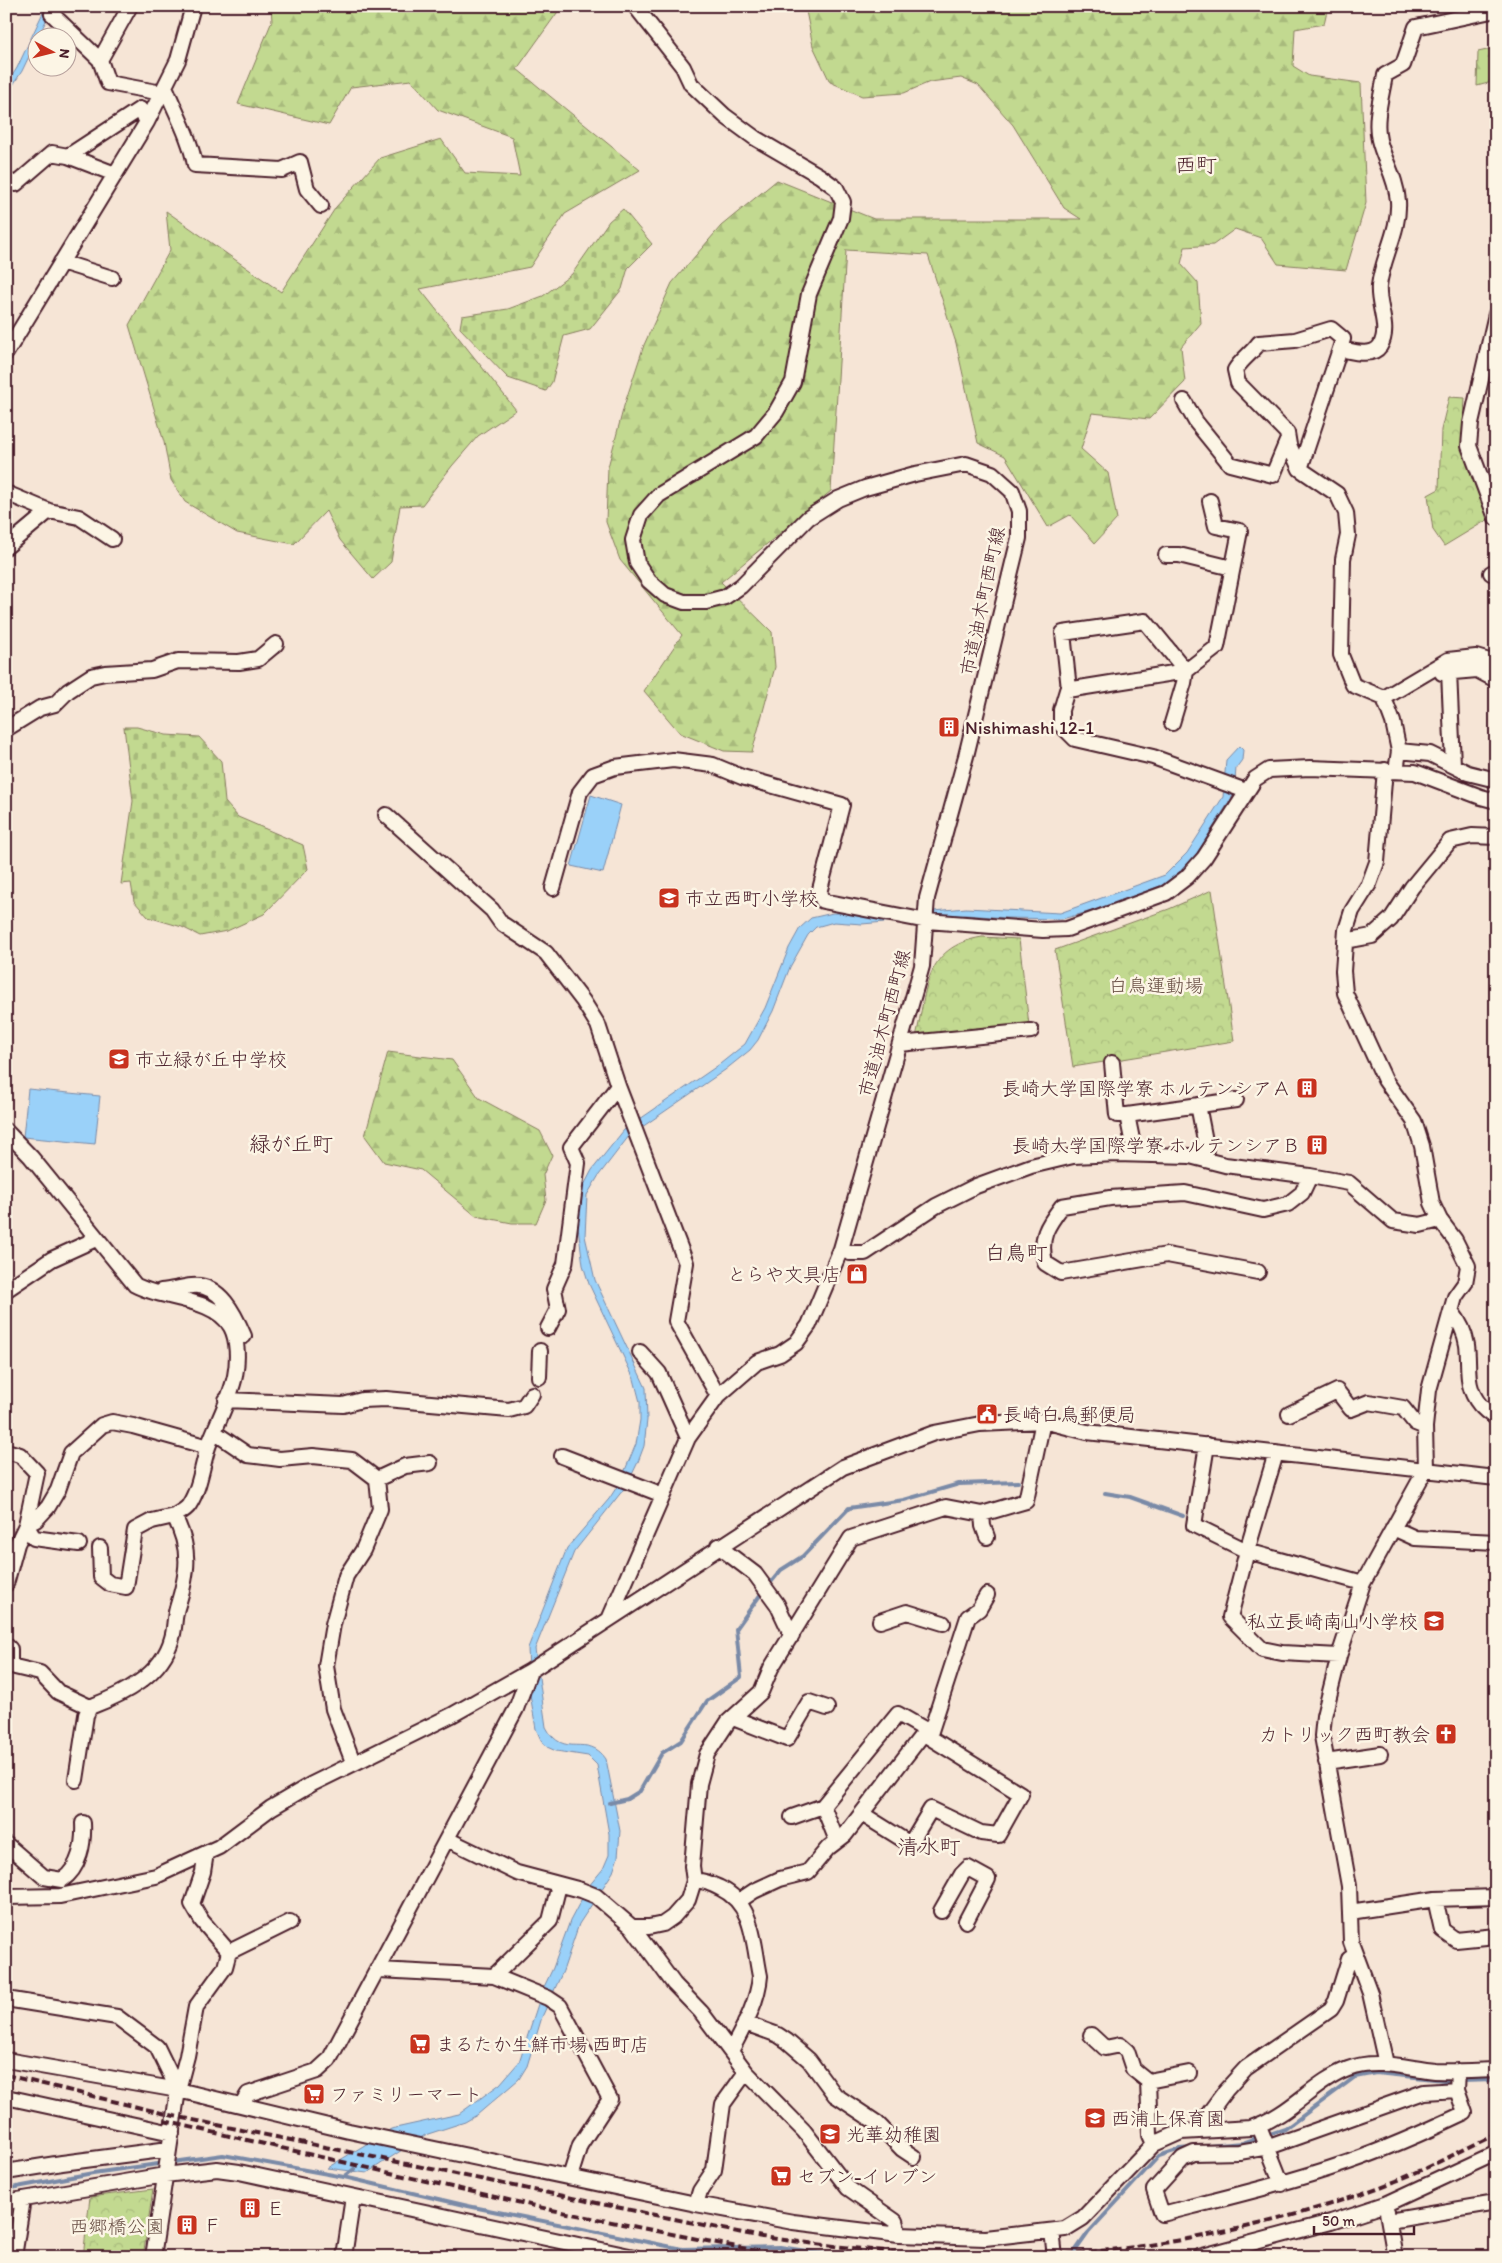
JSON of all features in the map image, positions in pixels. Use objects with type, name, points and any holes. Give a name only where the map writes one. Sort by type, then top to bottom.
[{"type":"street","points":[[56,6],[52,14],[100,60],[108,83],[163,89]]},
{"type":"street","points":[[100,60],[130,6]]},
{"type":"street","points":[[6,353],[147,122],[178,60],[194,6]]},
{"type":"street","name":"市道油木町西町線","points":[[635,6],[683,67],[691,84],[725,116],[755,138],[820,176],[836,188],[842,202],[840,218],[809,294],[793,382],[776,412],[756,436],[659,495],[641,515],[634,540],[637,563],[649,581],[665,595],[684,602],[706,602],[725,597],[741,586],[808,518],[838,499],[865,488],[944,468],[966,464],[992,473],[1012,491],[1019,511],[1019,538],[966,756],[927,898],[927,920],[922,966],[841,1249],[809,1325],[796,1343],[780,1354],[756,1362],[718,1396]]},
{"type":"street","points":[[1340,349],[1367,353],[1374,351],[1380,347],[1384,329],[1379,287],[1398,203],[1395,179],[1379,139],[1379,110],[1385,76],[1403,66],[1416,26],[1496,10]]},
{"type":"street","points":[[163,89],[190,142],[195,165],[282,170],[300,162],[307,189],[321,206]]},
{"type":"street","points":[[68,156],[140,109],[147,122]]},
{"type":"street","points":[[6,180],[16,184],[52,153],[68,156],[115,174]]},
{"type":"street","points":[[61,262],[112,278]]},
{"type":"street","points":[[1496,314],[1471,423],[1469,446],[1496,518]]},
{"type":"street","points":[[1300,469],[1344,339],[1331,329],[1295,340],[1259,343],[1253,352],[1242,358],[1235,370],[1238,383],[1287,433],[1300,469],[1337,494],[1346,513],[1348,535],[1343,559],[1342,655],[1353,685],[1384,698],[1393,722],[1399,751],[1391,770],[1377,862],[1369,884],[1352,912],[1345,942],[1343,971],[1345,993],[1385,1080],[1414,1121],[1422,1146],[1432,1203],[1440,1220],[1455,1240],[1468,1266],[1465,1283],[1456,1297],[1429,1390],[1426,1427],[1426,1469],[1363,1583],[1339,1656],[1324,1716],[1322,1736],[1349,1886],[1351,1942],[1370,1993],[1386,2064]]},
{"type":"street","points":[[1184,400],[1196,422],[1230,464],[1272,475],[1288,439]]},
{"type":"street","points":[[6,494],[49,511],[79,517],[112,539]]},
{"type":"street","points":[[1069,689],[1186,671],[1217,647],[1240,531],[1216,526],[1210,501]]},
{"type":"street","points":[[6,547],[49,511]]},
{"type":"street","points":[[1166,555],[1179,555],[1232,568]]},
{"type":"street","points":[[1172,723],[1186,671],[1145,621],[1063,633],[1069,689],[1067,690],[1061,710],[1061,726],[1075,739],[1153,757],[1246,792]]},
{"type":"street","points":[[6,729],[40,708],[55,704],[68,691],[91,676],[105,673],[152,670],[178,661],[240,662],[258,659],[276,644]]},
{"type":"street","points":[[1384,698],[1448,660],[1476,656],[1496,663]]},
{"type":"street","points":[[1407,683],[1449,671],[1477,670],[1496,680]]},
{"type":"street","points":[[1449,671],[1454,765]]},
{"type":"street","points":[[1399,751],[1430,754],[1468,772],[1496,780]]},
{"type":"street","points":[[553,888],[580,792],[593,774],[615,767],[673,760],[713,765],[742,778],[842,805],[819,893],[823,901],[927,920],[1043,930],[1066,929],[1166,893],[1187,877],[1204,858],[1255,779],[1269,770],[1391,770],[1415,772],[1496,801]]},
{"type":"street","points":[[386,815],[492,910],[501,923],[546,953],[579,995],[598,1025],[618,1086],[686,1263],[676,1321],[718,1396],[688,1438],[610,1617]]},
{"type":"street","points":[[1345,942],[1372,936],[1391,919],[1412,886],[1450,841],[1472,836],[1496,837]]},
{"type":"street","points":[[900,1044],[1031,1031]]},
{"type":"street","points":[[1112,1063],[1117,1115],[1236,1100]]},
{"type":"street","points":[[548,1328],[555,1319],[558,1309],[554,1289],[565,1264],[577,1172],[578,1163],[571,1147],[618,1086]]},
{"type":"street","points":[[1198,1105],[1206,1146],[1205,1160]]},
{"type":"street","points":[[1127,1115],[1135,1154]]},
{"type":"street","points":[[6,1130],[31,1157],[135,1285],[148,1292],[192,1302],[216,1312],[231,1327],[237,1350],[235,1376],[188,1507],[174,1516],[152,1521],[135,1530],[126,1587],[110,1584],[101,1577],[100,1548]]},
{"type":"street","points":[[841,1249],[865,1253],[944,1202],[976,1186],[1031,1166],[1073,1156],[1181,1155],[1224,1165],[1310,1176],[1349,1183],[1361,1192],[1384,1216],[1393,1221],[1420,1225],[1440,1220]]},
{"type":"street","points":[[1258,1272],[1167,1255],[1061,1273],[1045,1263],[1041,1246],[1048,1225],[1062,1206],[1110,1198],[1185,1193],[1263,1210],[1277,1208],[1302,1193],[1310,1176]]},
{"type":"street","points":[[6,1290],[52,1259],[96,1239]]},
{"type":"street","points":[[148,1292],[174,1291],[192,1286],[206,1287],[216,1293],[234,1313],[244,1336]]},
{"type":"street","points":[[1452,1312],[1463,1331],[1466,1342],[1467,1375],[1471,1393],[1485,1410],[1496,1417]]},
{"type":"street","points":[[539,1377],[540,1350]]},
{"type":"street","points":[[640,1352],[660,1373],[688,1438]]},
{"type":"street","points":[[1289,1414],[1337,1391],[1351,1409],[1369,1402],[1403,1408],[1415,1423],[1426,1427]]},
{"type":"street","points":[[226,1400],[343,1405],[362,1400],[421,1400],[509,1410],[524,1406],[532,1394]]},
{"type":"street","points":[[632,1927],[649,1927],[663,1924],[673,1917],[688,1900],[694,1881],[692,1866],[699,1784],[707,1754],[718,1734],[761,1692],[772,1668],[851,1538],[946,1507],[982,1514],[1026,1501],[1043,1421]]},
{"type":"street","points":[[6,1897],[60,1896],[156,1876],[206,1853],[219,1846],[271,1808],[353,1762],[452,1715],[530,1670],[718,1546],[843,1467],[934,1432],[980,1424],[1043,1421],[1088,1432],[1496,1478]]},
{"type":"street","points":[[6,1584],[12,1543],[26,1525],[36,1520],[48,1507],[58,1490],[71,1453],[102,1425],[112,1422],[133,1426],[208,1447]]},
{"type":"street","points":[[214,1432],[248,1455],[280,1459],[313,1456],[352,1460],[377,1479],[380,1509],[363,1550],[346,1576],[333,1624],[326,1666],[333,1709],[353,1762]]},
{"type":"street","points":[[1207,1445],[1194,1525],[1246,1550],[1363,1583]]},
{"type":"street","points":[[6,1451],[20,1455],[37,1473],[26,1525],[34,1538],[79,1544]]},
{"type":"street","points":[[1276,1453],[1246,1550],[1230,1617],[1262,1648],[1282,1653],[1339,1656]]},
{"type":"street","points":[[562,1456],[663,1494]]},
{"type":"street","points":[[377,1479],[405,1466],[430,1463]]},
{"type":"street","points":[[982,1514],[983,1526],[987,1537]]},
{"type":"street","points":[[76,1780],[86,1715],[90,1707],[140,1683],[162,1659],[168,1649],[185,1577],[186,1560],[185,1538],[174,1516]]},
{"type":"street","points":[[1393,1528],[1414,1538],[1496,1542]]},
{"type":"street","points":[[718,1546],[755,1574],[777,1604],[792,1636]]},
{"type":"street","points":[[739,1901],[754,1891],[780,1879],[808,1872],[828,1848],[845,1835],[927,1733],[968,1617],[979,1609],[987,1595]]},
{"type":"street","points":[[880,1621],[907,1612],[943,1623]]},
{"type":"street","points":[[6,1645],[10,1649],[10,1663],[15,1667],[40,1673],[58,1692],[90,1707]]},
{"type":"street","points":[[241,2105],[248,2094],[317,2071],[329,2060],[379,1970],[516,1709],[530,1670]]},
{"type":"street","points":[[733,1718],[787,1739],[809,1702],[827,1708]]},
{"type":"street","points":[[792,1817],[823,1806],[898,1714],[1021,1794],[998,1835],[981,1833],[931,1809],[910,1844],[862,1814]]},
{"type":"street","points":[[1326,1762],[1380,1754]]},
{"type":"street","points":[[823,1806],[837,1841]]},
{"type":"street","points":[[6,1844],[44,1877],[62,1880],[69,1875],[82,1849],[83,1823]]},
{"type":"street","points":[[447,1839],[518,1873],[559,1886],[581,1890],[596,1896],[632,1927],[674,1984],[701,2012],[746,2072],[804,2132],[848,2188],[896,2221],[899,2235]]},
{"type":"street","points":[[206,1853],[192,1904],[202,1921],[229,1952]]},
{"type":"street","points":[[941,1911],[962,1874],[968,1868],[988,1879],[966,1921]]},
{"type":"street","points":[[694,1881],[706,1881],[733,1894],[747,1913],[760,1976],[759,1986],[745,2023],[731,2050]]},
{"type":"street","points":[[494,1976],[550,1921],[559,1886]]},
{"type":"street","points":[[1350,1912],[1435,1899],[1496,1897]]},
{"type":"street","points":[[1435,1899],[1442,1930],[1456,1940],[1496,1936]]},
{"type":"street","points":[[153,2257],[178,2090],[187,2056],[196,2006],[225,1967],[229,1952],[290,1922]]},
{"type":"street","points":[[1200,2130],[1211,2110],[1246,2068],[1331,2008],[1336,2001],[1349,1959],[1355,1955]]},
{"type":"street","points":[[379,1970],[494,1976],[548,1998],[560,2006],[610,2099],[580,2145],[570,2177]]},
{"type":"street","points":[[6,2000],[117,2017],[157,2047],[178,2090]]},
{"type":"street","points":[[745,2023],[778,2035],[787,2041],[809,2060],[835,2095],[877,2122],[902,2149],[914,2157]]},
{"type":"street","points":[[1091,2035],[1105,2048],[1120,2045],[1127,2051],[1133,2069],[1148,2081],[1150,2135],[1154,2144]]},
{"type":"street","points":[[6,2060],[178,2090],[349,2131],[696,2204],[793,2222],[899,2235],[985,2238],[1065,2229],[1083,2218],[1154,2144],[1181,2132],[1233,2130],[1263,2136],[1424,2092],[1496,2070]]},
{"type":"street","points":[[1386,2064],[1457,2082],[1465,2113],[1396,2144],[1282,2184],[1162,2214],[1154,2190],[1183,2158],[1194,2153],[1239,2152],[1263,2136],[1283,2114],[1346,2069],[1357,2065],[1386,2064]]},
{"type":"street","points":[[696,2204],[700,2191],[714,2170],[720,2141],[723,2104],[746,2072]]},
{"type":"street","points":[[1148,2081],[1189,2073]]},
{"type":"street","points":[[6,2097],[172,2133]]},
{"type":"street","points":[[1263,2136],[1282,2184]]},
{"type":"street","points":[[6,2172],[62,2163],[169,2152]]},
{"type":"street","points":[[1207,2256],[1330,2222],[1386,2204],[1496,2153]]},
{"type":"street","points":[[6,2202],[165,2174],[217,2169],[239,2172],[634,2257]]},
{"type":"street","points":[[344,2257],[353,2197]]},
{"type":"street","points":[[14,2257],[23,2199]]},
{"type":"street","points":[[1389,2221],[1496,2203]]},
{"type":"street","points":[[1386,2204],[1395,2257]]},
{"type":"street","points":[[1052,2231],[1055,2257]]},
{"type":"green space","points":[[271,6],[562,6],[517,69],[640,170],[565,214],[530,267],[420,289],[516,410],[478,436],[422,505],[400,506],[391,562],[373,579],[340,540],[326,511],[294,544],[237,533],[185,502],[171,480],[164,442],[129,325],[170,250],[166,211],[281,292],[336,207],[380,158],[441,139],[465,173],[520,176],[512,137],[438,110],[411,80],[351,87],[329,125],[238,104],[272,21]]},
{"type":"green space","points":[[805,6],[1328,6],[1324,24],[1295,29],[1293,66],[1309,76],[1361,83],[1366,203],[1346,270],[1278,264],[1261,238],[1235,229],[1213,245],[1185,247],[1181,264],[1198,283],[1201,323],[1181,347],[1185,382],[1149,419],[1092,413],[1081,449],[1108,473],[1117,519],[1095,543],[1070,515],[1048,527],[1005,456],[978,443],[956,343],[928,255],[846,250],[831,491],[721,582],[772,632],[775,667],[752,752],[724,751],[680,733],[644,691],[682,635],[620,560],[606,522],[608,467],[624,406],[644,345],[672,283],[721,226],[777,180],[874,219],[1081,219],[1064,208],[1013,125],[978,85],[961,78],[930,82],[904,93],[862,96],[830,82],[813,46]]},
{"type":"green space","points":[[1496,48],[1496,81],[1477,86],[1478,52]]},
{"type":"green space","points":[[623,209],[652,244],[628,268],[622,289],[590,329],[564,336],[552,382],[546,391],[508,378],[460,328],[462,316],[508,309],[543,296],[572,274],[609,221]]},
{"type":"green space","points":[[1449,397],[1465,398],[1463,432],[1492,517],[1444,546],[1433,530],[1428,495],[1439,489],[1441,430]]},
{"type":"green space","points":[[124,727],[137,727],[166,735],[199,737],[221,761],[225,802],[238,817],[303,845],[308,869],[264,914],[227,931],[200,936],[182,927],[148,917],[134,901],[131,883],[121,884],[133,801]]},
{"type":"green space","name":"白鳥運動場","points":[[1212,890],[1234,1041],[1073,1067],[1055,950],[1169,909]]},
{"type":"green space","points":[[982,937],[1019,939],[1029,1025],[916,1037],[926,987],[931,973],[939,960],[949,950],[963,942]]},
{"type":"green space","points":[[388,1052],[452,1060],[479,1098],[540,1131],[552,1155],[543,1175],[546,1200],[536,1223],[512,1223],[476,1216],[421,1170],[384,1162],[365,1136]]},
{"type":"green space","name":"西郷橋公園","points":[[153,2189],[143,2257],[83,2257],[90,2197]]},
{"type":"water","points":[[46,6],[53,6],[43,28],[36,28]]},
{"type":"water","points":[[28,44],[28,58],[6,96],[6,85],[17,68]]},
{"type":"water","points":[[1239,746],[1243,750],[1242,760],[1236,768],[1234,794],[1194,858],[1170,882],[1103,908],[1062,919],[966,915],[862,924],[834,922],[816,927],[808,935],[790,967],[773,1011],[758,1040],[750,1050],[725,1070],[629,1136],[599,1175],[587,1195],[585,1236],[595,1280],[646,1388],[647,1420],[644,1446],[627,1485],[574,1552],[535,1649],[546,1727],[553,1737],[560,1742],[568,1745],[591,1747],[599,1751],[606,1759],[620,1831],[618,1857],[613,1872],[579,1924],[563,1971],[542,2017],[527,2066],[519,2079],[477,2115],[465,2122],[425,2135],[367,2173],[327,2168],[391,2129],[459,2114],[500,2084],[519,2062],[543,1989],[553,1968],[570,1921],[588,1887],[603,1869],[609,1855],[609,1834],[597,1765],[588,1756],[556,1751],[547,1747],[536,1729],[530,1694],[528,1648],[567,1548],[609,1499],[620,1482],[636,1444],[640,1420],[640,1402],[634,1379],[589,1284],[583,1265],[577,1219],[580,1193],[592,1170],[624,1130],[720,1064],[745,1044],[765,1008],[789,948],[800,928],[811,918],[833,913],[902,914],[966,908],[1060,913],[1165,875],[1187,853],[1223,797],[1226,760]]},
{"type":"water","points":[[591,795],[621,805],[603,873],[571,866]]},
{"type":"water","points":[[28,1089],[100,1096],[95,1144],[23,1137]]},
{"type":"waterway","points":[[768,1586],[781,1570],[803,1556],[849,1508],[904,1500],[959,1484],[1018,1482]]},
{"type":"waterway","points":[[1105,1493],[1130,1497],[1183,1516]]},
{"type":"waterway","points":[[610,1803],[627,1799],[640,1791],[662,1753],[681,1741],[707,1701],[741,1677],[736,1629],[763,1591]]},
{"type":"waterway","points":[[1267,2135],[1285,2129],[1355,2077],[1376,2073],[1454,2081]]},
{"type":"waterway","points":[[1461,2081],[1496,2080]]},
{"type":"waterway","points":[[1208,2146],[1243,2143],[1260,2137]]},
{"type":"waterway","points":[[1071,2257],[1088,2233],[1159,2156],[1180,2149],[1191,2148]]},
{"type":"waterway","points":[[6,2189],[93,2173],[223,2155],[344,2177],[468,2206],[682,2249],[780,2247],[846,2257]]},
{"type":"waterway","points":[[344,2177],[354,2169]]},
{"type":"railway","points":[[6,2075],[174,2116],[762,2237],[872,2250],[983,2257]]},
{"type":"railway","points":[[164,2121],[552,2210],[787,2257]]},
{"type":"railway","points":[[1005,2257],[1105,2251],[1154,2244],[1204,2236],[1301,2213],[1396,2181],[1496,2134]]},
{"type":"place","name":"Nishimashi 12-1","points":[[949,727]]},
{"type":"place","name":"市立西町小学校","points":[[669,898]]},
{"type":"place","name":"市立緑が丘中学校","points":[[119,1059]]},
{"type":"place","name":"長崎大学国際学寮 ホルテンシアＡ","points":[[1307,1088]]},
{"type":"place","name":"長崎大学国際学寮 ホルテンシアＢ","points":[[1317,1145]]},
{"type":"place","name":"とらや文具店","points":[[857,1274]]},
{"type":"place","name":"長崎白鳥郵便局","points":[[987,1414]]},
{"type":"place","name":"私立長崎南山小学校","points":[[1434,1621]]},
{"type":"place","name":"カトリック西町教会","points":[[1446,1734]]},
{"type":"place","name":"まるたか生鮮市場 西町店","points":[[420,2044]]},
{"type":"place","name":"ファミリーマート","points":[[314,2094]]},
{"type":"place","name":"西浦上保育園","points":[[1095,2118]]},
{"type":"place","name":"光華幼稚園","points":[[830,2134]]},
{"type":"place","name":"セブン-イレブン","points":[[781,2176]]},
{"type":"place","name":"Ｅ","points":[[250,2208]]},
{"type":"place","name":"Ｆ","points":[[187,2225]]},
{"type":"district","name":"西町","points":[[1196,165]]},
{"type":"district","name":"緑が丘町","points":[[291,1144]]},
{"type":"district","name":"白鳥町","points":[[1016,1253]]},
{"type":"district","name":"清水町","points":[[929,1847]]}]
